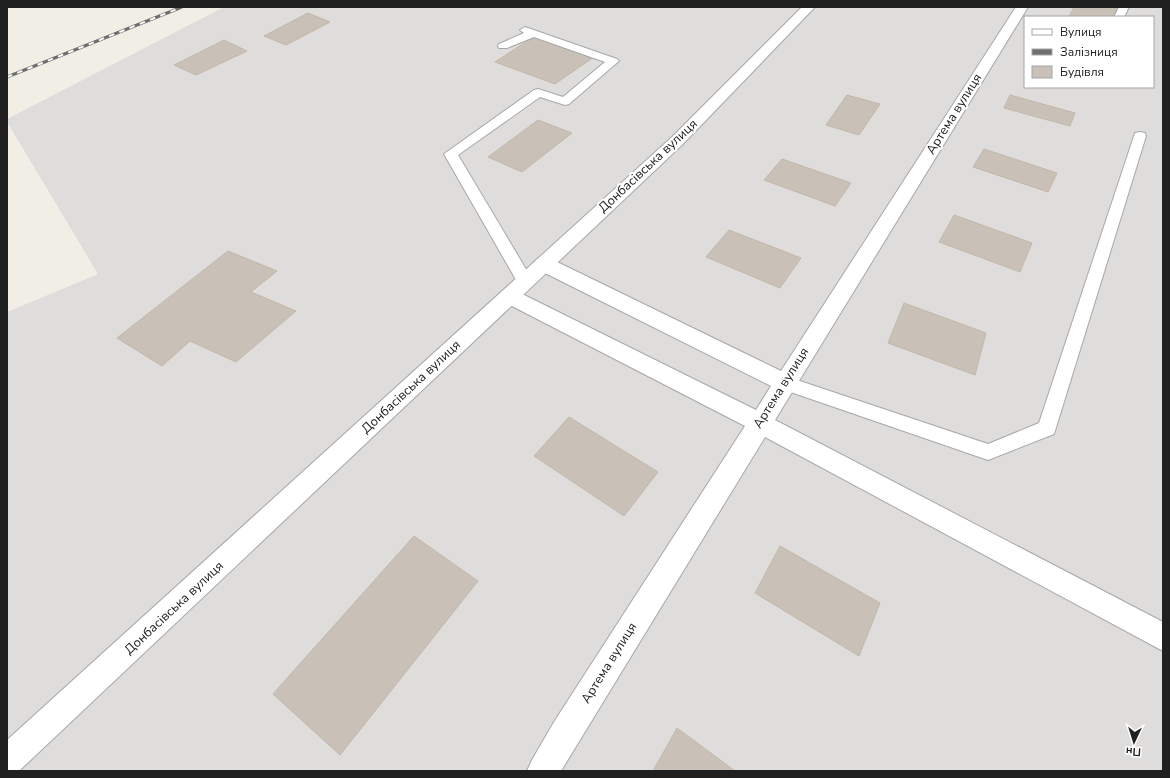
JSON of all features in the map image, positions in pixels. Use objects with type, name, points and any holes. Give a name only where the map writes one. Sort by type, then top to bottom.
[{"type":"street","name":"Донбасівська вулиця","points":[[7,761],[678,140],[809,7]]},
{"type":"street","name":"Артема вулиця","points":[[543,771],[569,726],[1022,7]]},
{"type":"street","points":[[544,264],[785,382]]},
{"type":"street","points":[[509,296],[760,423],[1163,637]]},
{"type":"lane","points":[[1120,16],[1124,7]]},
{"type":"lane","points":[[503,46],[529,31],[613,61],[565,101],[538,93],[451,154],[525,281]]},
{"type":"lane","points":[[785,382],[988,452],[1047,428],[1140,136]]},
{"type":"shaded area","points":[[224,7],[1163,7],[1163,771],[7,771],[7,312],[98,274],[7,122],[7,119]]},
{"type":"building","points":[[1074,7],[1118,7],[1114,16],[1070,16]]},
{"type":"building","points":[[308,13],[330,22],[286,45],[264,36]]},
{"type":"building","points":[[535,36],[594,57],[555,84],[495,62]]},
{"type":"building","points":[[224,40],[247,51],[196,75],[174,65]]},
{"type":"building","points":[[847,95],[880,104],[859,135],[826,125]]},
{"type":"building","points":[[1010,95],[1075,113],[1070,126],[1004,108]]},
{"type":"building","points":[[538,120],[572,133],[522,172],[488,157]]},
{"type":"building","points":[[984,149],[1057,173],[1048,192],[973,167]]},
{"type":"building","points":[[782,159],[851,183],[835,206],[764,180]]},
{"type":"building","points":[[954,215],[1032,243],[1020,272],[939,242]]},
{"type":"building","points":[[729,230],[801,258],[780,288],[706,257]]},
{"type":"building","points":[[228,251],[277,271],[251,292],[296,311],[236,362],[190,341],[162,366],[117,338]]},
{"type":"building","points":[[904,303],[986,333],[975,375],[888,343]]},
{"type":"building","points":[[569,417],[658,472],[624,516],[534,456]]},
{"type":"building","points":[[414,536],[478,581],[340,755],[273,694]]},
{"type":"building","points":[[780,546],[880,603],[859,656],[755,593]]},
{"type":"building","points":[[677,728],[735,771],[653,771]]},
{"type":"railway","points":[[7,77],[182,7]]}]
